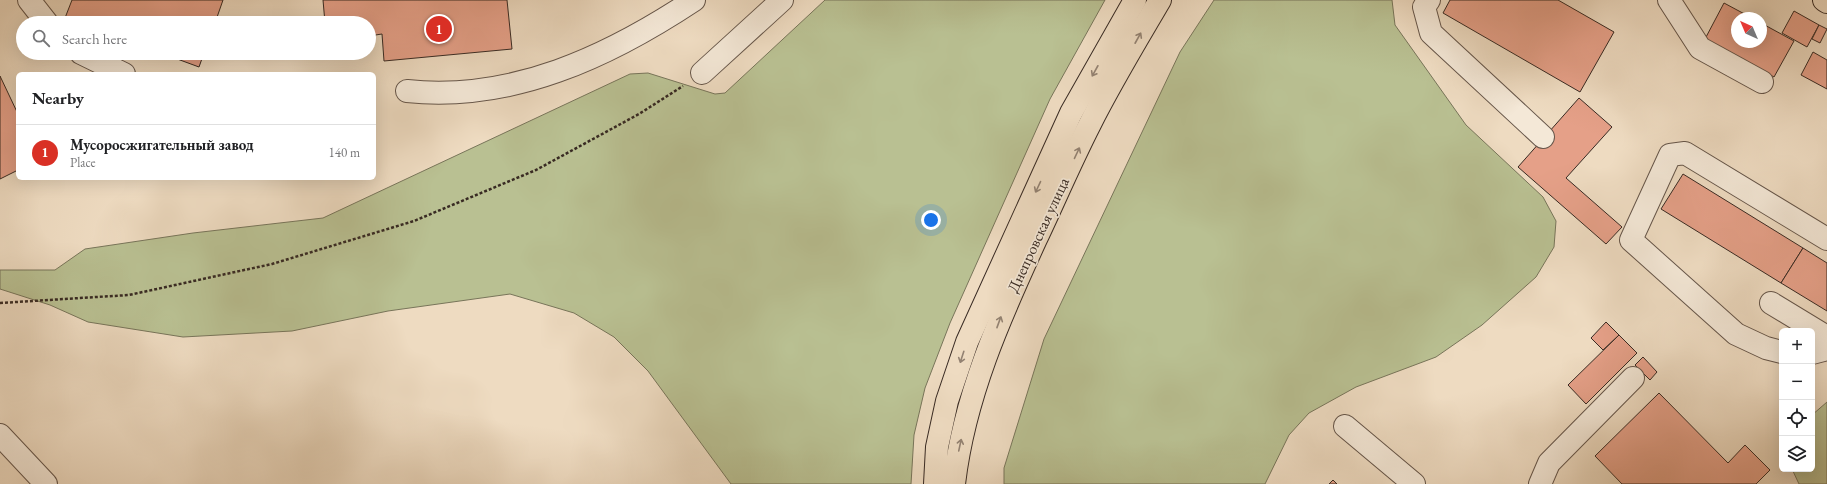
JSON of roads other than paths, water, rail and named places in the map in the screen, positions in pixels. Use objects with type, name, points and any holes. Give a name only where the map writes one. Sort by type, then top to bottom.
[{"type":"main road","name":"Днепровская улица","points":[[935,484],[937,447],[940,432],[947,401],[967,342],[1071,113],[1135,0]]},
{"type":"main road","name":"Днепровская улица","points":[[954,484],[958,455],[966,419],[977,382],[1006,305],[1090,123],[1160,0]]},
{"type":"lane","points":[[29,0],[42,16]]},
{"type":"lane","points":[[407,91],[434,94],[488,90],[535,80],[602,52],[673,6],[694,0]]},
{"type":"lane","points":[[702,73],[782,0]]},
{"type":"lane","points":[[1429,0],[1424,7],[1431,33],[1543,137]]},
{"type":"lane","points":[[1669,0],[1700,48],[1762,82]]},
{"type":"lane","points":[[95,60],[120,72]]},
{"type":"lane","points":[[1779,351],[1766,348],[1736,334],[1631,240],[1670,155],[1685,153],[1827,239]]},
{"type":"lane","points":[[1771,303],[1827,337]]},
{"type":"lane","points":[[1815,352],[1827,349]]},
{"type":"lane","points":[[1540,484],[1549,463],[1634,378]]},
{"type":"lane","points":[[1345,426],[1414,484]]},
{"type":"lane","points":[[0,435],[46,484]]},
{"type":"place","name":"Мусоросжигательный завод","points":[[439,29]]}]
